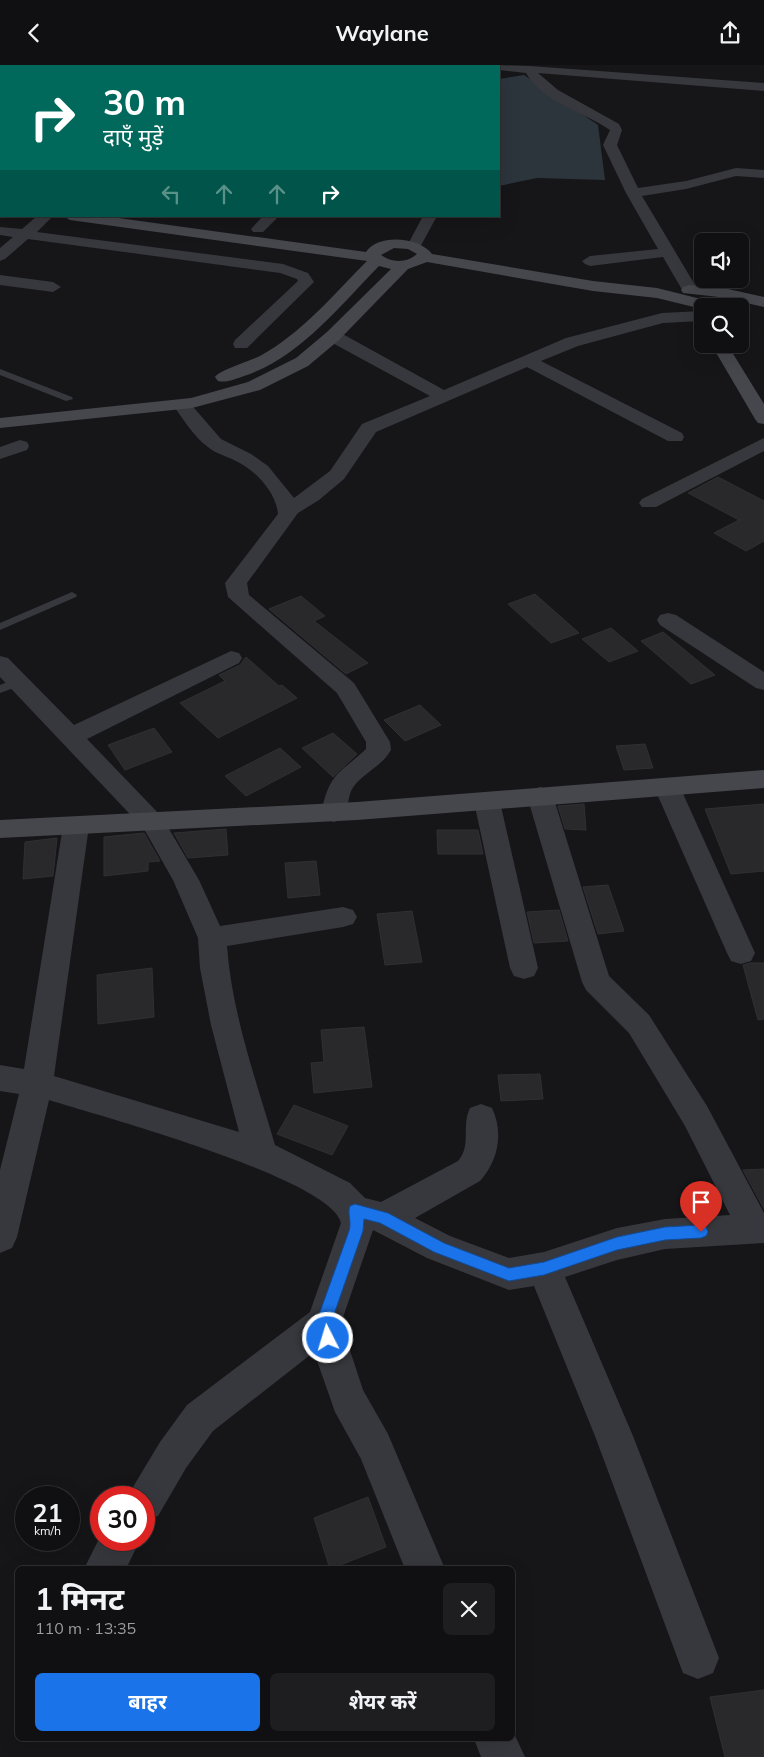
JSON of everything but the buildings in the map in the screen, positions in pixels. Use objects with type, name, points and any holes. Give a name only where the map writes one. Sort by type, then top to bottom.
[{"type":"street","points":[[500,67],[535,67],[764,81]]},
{"type":"street","points":[[535,67],[764,87]]},
{"type":"street","points":[[535,67],[532,76],[559,97],[614,127],[616,130],[610,145],[633,193],[696,298]]},
{"type":"street","points":[[737,85],[737,98]]},
{"type":"street","points":[[633,193],[686,185],[736,172],[764,174]]},
{"type":"street","points":[[0,256],[45,217]]},
{"type":"street","points":[[78,217],[377,254]]},
{"type":"street","points":[[177,217],[258,229],[377,254],[385,263],[404,265],[416,263],[430,217]]},
{"type":"street","points":[[258,229],[271,217]]},
{"type":"street","points":[[0,231],[274,268],[303,276],[306,282],[241,344]]},
{"type":"street","points":[[212,380],[230,375],[282,350],[329,308],[377,254],[402,237],[419,251],[593,286],[657,293],[694,304]]},
{"type":"street","points":[[590,261],[668,252]]},
{"type":"street","points":[[0,423],[182,405],[254,386],[302,362],[333,336],[404,265]]},
{"type":"street","points":[[0,280],[53,287]]},
{"type":"street","points":[[711,298],[719,292],[761,299]]},
{"type":"street","points":[[288,510],[312,496],[337,475],[369,428],[599,333],[694,308]]},
{"type":"street","points":[[749,315],[764,318]]},
{"type":"street","points":[[333,336],[443,396]]},
{"type":"street","points":[[724,353],[764,419]]},
{"type":"street","points":[[528,361],[675,437]]},
{"type":"street","points":[[30,402],[168,389]]},
{"type":"street","points":[[182,405],[202,432],[216,443],[249,460],[261,470],[284,496],[289,505],[288,510],[265,548],[236,583],[239,597],[346,688],[378,742],[379,750],[374,757],[346,778],[340,787],[334,813]]},
{"type":"street","points":[[649,503],[764,444]]},
{"type":"street","points":[[0,453],[20,446]]},
{"type":"street","points":[[668,620],[764,683]]},
{"type":"street","points":[[70,737],[231,658]]},
{"type":"street","points":[[0,663],[9,686],[70,737],[153,823],[186,880],[212,938],[214,968],[226,1025],[262,1154]]},
{"type":"street","points":[[0,829],[334,813],[764,779]]},
{"type":"street","points":[[667,787],[741,953]]},
{"type":"street","points":[[0,1078],[37,1084],[215,1137],[262,1154],[338,1193],[369,1214],[439,1247],[509,1275],[544,1269],[617,1244],[665,1234],[759,1228],[696,1116],[640,1024],[596,982],[540,796]]},
{"type":"street","points":[[487,802],[524,968]]},
{"type":"street","points":[[0,1237],[37,1084],[76,825]]},
{"type":"street","points":[[212,938],[343,917]]},
{"type":"street","points":[[154,1486],[173,1455],[200,1418],[323,1323],[358,1223],[369,1214],[469,1171],[477,1163],[482,1153],[481,1118]]},
{"type":"street","points":[[544,1269],[614,1436],[698,1657]]},
{"type":"street","points":[[323,1323],[348,1399],[375,1447],[424,1566]]},
{"type":"street","points":[[106,1566],[114,1551]]},
{"type":"street","points":[[496,1741],[503,1757]]},
{"type":"lane","points":[[0,372],[69,399]]},
{"type":"lane","points":[[0,627],[72,595]]},
{"type":"shaded area","points":[[524,75],[598,125],[605,180],[537,178],[500,186],[500,79]]},
{"type":"route","points":[[328,1338],[323,1323],[356,1231],[358,1223],[355,1210],[383,1218],[439,1247],[509,1275],[544,1269],[617,1244],[665,1234],[701,1232]]}]
